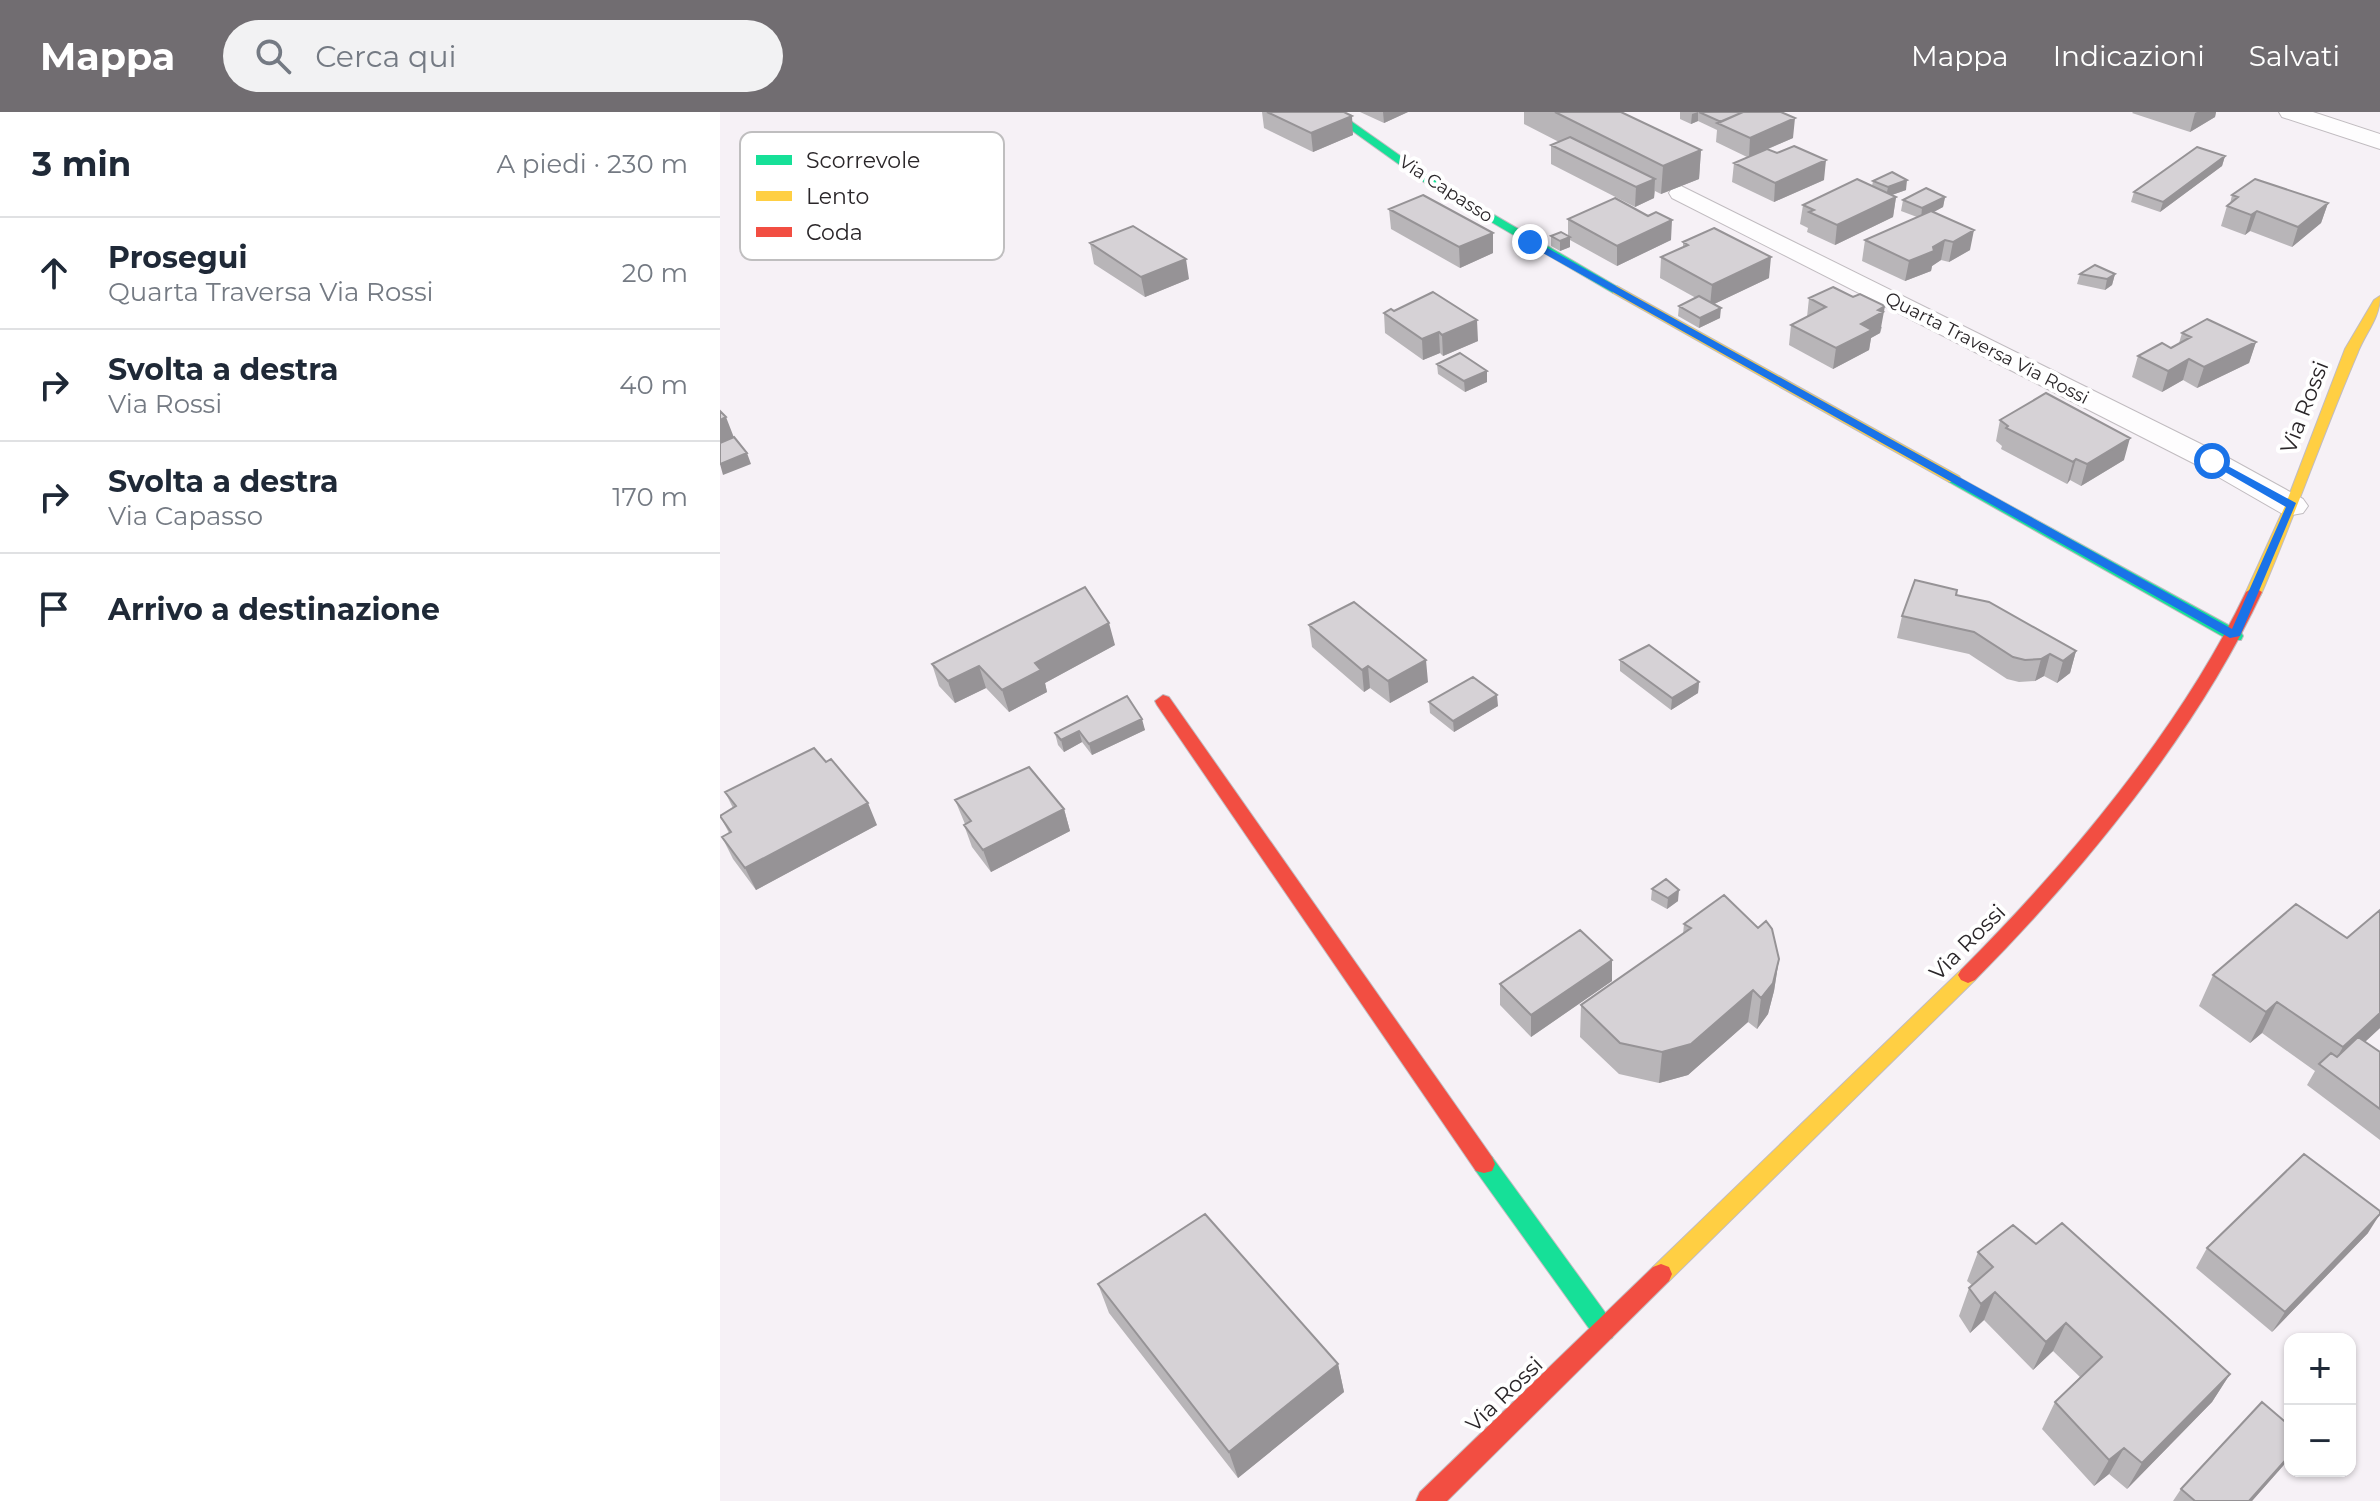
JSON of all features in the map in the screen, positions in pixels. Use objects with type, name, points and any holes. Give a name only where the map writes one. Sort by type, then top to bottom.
[{"type":"street","name":"Via Capasso","points":[[1331,112],[1432,183],[1530,242],[2235,636]]},
{"type":"street","points":[[2290,112],[2380,142]]},
{"type":"street","name":"Quarta Traversa Via Rossi","points":[[1681,193],[2212,461],[2292,506]]},
{"type":"street","name":"Via Rossi","points":[[1429,1501],[2014,930],[2145,771],[2235,636],[2292,506],[2352,349],[2380,300]]},
{"type":"street","points":[[1163,701],[1477,1154],[1604,1330]]},
{"type":"building","points":[[1267,112],[1344,112],[1352,116],[1311,133]]},
{"type":"building","points":[[1555,112],[1621,112],[1701,150],[1663,166]]},
{"type":"building","points":[[1699,112],[1743,112],[1721,122]]},
{"type":"building","points":[[1743,112],[1781,112],[1795,118],[1750,138],[1717,123]]},
{"type":"building","points":[[1570,137],[1655,179],[1636,187],[1551,145]]},
{"type":"building","points":[[1794,146],[1826,160],[1775,183],[1734,163],[1767,149],[1777,153]]},
{"type":"building","points":[[2197,147],[2225,156],[2163,202],[2134,192]]},
{"type":"building","points":[[1892,172],[1907,180],[1888,187],[1873,181]]},
{"type":"building","points":[[1857,179],[1896,197],[1837,225],[1809,212],[1814,210],[1803,205]]},
{"type":"building","points":[[2255,179],[2328,203],[2298,227],[2257,211],[2251,215],[2227,206],[2238,197],[2232,195]]},
{"type":"building","points":[[1926,188],[1945,197],[1922,208],[1903,200]]},
{"type":"building","points":[[1423,195],[1493,233],[1459,247],[1389,209]]},
{"type":"building","points":[[1615,198],[1648,216],[1656,212],[1672,220],[1617,246],[1568,219]]},
{"type":"building","points":[[1931,211],[1974,230],[1953,242],[1945,240],[1933,247],[1934,251],[1909,261],[1865,240]]},
{"type":"building","points":[[1133,226],[1186,259],[1141,277],[1090,243]]},
{"type":"building","points":[[1714,228],[1771,257],[1712,285],[1661,257],[1688,245],[1683,242]]},
{"type":"building","points":[[1561,232],[1570,237],[1560,241],[1551,236]]},
{"type":"building","points":[[2095,265],[2115,274],[2107,279],[2080,274]]},
{"type":"building","points":[[1833,287],[1853,297],[1860,294],[1885,306],[1878,310],[1883,312],[1861,324],[1872,330],[1836,348],[1791,325],[1826,307],[1809,298]]},
{"type":"building","points":[[1433,292],[1477,320],[1442,335],[1439,332],[1422,339],[1384,313],[1391,309],[1394,311]]},
{"type":"building","points":[[1699,296],[1721,308],[1700,318],[1679,306]]},
{"type":"building","points":[[2207,319],[2256,342],[2204,367],[2189,359],[2168,371],[2138,356],[2162,343],[2171,348],[2191,337],[2182,333]]},
{"type":"building","points":[[1460,353],[1487,371],[1464,381],[1437,364]]},
{"type":"building","points":[[2046,393],[2130,438],[2087,464],[2076,459],[2073,462],[2006,428],[2008,426],[2000,420]]},
{"type":"building","points":[[734,437],[747,453],[720,464],[720,443]]},
{"type":"building","points":[[1915,580],[1957,590],[1956,595],[1989,602],[2076,651],[2063,661],[2050,654],[2041,659],[2025,660],[2013,657],[1974,632],[1902,616]]},
{"type":"building","points":[[1085,587],[1109,623],[1035,663],[1041,670],[1002,690],[979,666],[948,681],[932,664]]},
{"type":"building","points":[[1354,602],[1426,660],[1388,681],[1368,666],[1362,670],[1309,625]]},
{"type":"building","points":[[1649,645],[1699,682],[1672,698],[1620,660]]},
{"type":"building","points":[[1473,677],[1497,695],[1453,721],[1429,702]]},
{"type":"building","points":[[1127,696],[1142,719],[1089,744],[1079,731],[1061,740],[1055,733]]},
{"type":"building","points":[[814,748],[826,762],[831,759],[868,803],[745,868],[722,837],[731,832],[720,816],[736,806],[725,792]]},
{"type":"building","points":[[1029,767],[1064,809],[983,850],[964,825],[971,821],[955,800]]},
{"type":"building","points":[[1666,879],[1679,890],[1668,898],[1652,889]]},
{"type":"building","points":[[1724,895],[1758,928],[1766,921],[1772,929],[1779,959],[1773,983],[1761,998],[1753,990],[1691,1044],[1662,1052],[1620,1043],[1581,1005],[1691,928],[1684,924]]},
{"type":"building","points":[[2296,904],[2347,938],[2380,910],[2380,1013],[2343,1047],[2277,1002],[2266,1012],[2213,975]]},
{"type":"building","points":[[1580,930],[1612,960],[1531,1015],[1500,984]]},
{"type":"building","points":[[2358,1037],[2380,1052],[2380,1109],[2319,1064],[2331,1053],[2337,1057]]},
{"type":"building","points":[[2304,1154],[2380,1214],[2285,1312],[2207,1248]]},
{"type":"building","points":[[1205,1214],[1338,1364],[1229,1452],[1098,1284]]},
{"type":"building","points":[[2062,1223],[2230,1374],[2142,1463],[2124,1448],[2109,1460],[2055,1402],[2102,1357],[2066,1323],[2046,1342],[1995,1292],[1981,1304],[1969,1288],[1993,1267],[1978,1252],[2013,1225],[2036,1244]]},
{"type":"building","points":[[2262,1402],[2284,1421],[2284,1462],[2249,1501],[2195,1501],[2181,1489]]},
{"type":"traffic: fast","points":[[1331,112],[1432,183],[1617,290]]},
{"type":"traffic: fast","points":[[1954,479],[2235,636]]},
{"type":"traffic: fast","points":[[1484,1164],[1604,1330]]},
{"type":"traffic: slow","points":[[1617,290],[1954,479]]},
{"type":"traffic: slow","points":[[2254,592],[2292,506],[2352,349],[2380,300]]},
{"type":"traffic: slow","points":[[1661,1274],[1968,975]]},
{"type":"traffic: jam","points":[[1968,975],[2045,891],[2159,751],[2221,658],[2254,592]]},
{"type":"traffic: jam","points":[[1163,701],[1484,1164]]},
{"type":"traffic: jam","points":[[1429,1501],[1661,1274]]},
{"type":"route","points":[[1530,242],[2235,636],[2292,506],[2212,461]]}]
